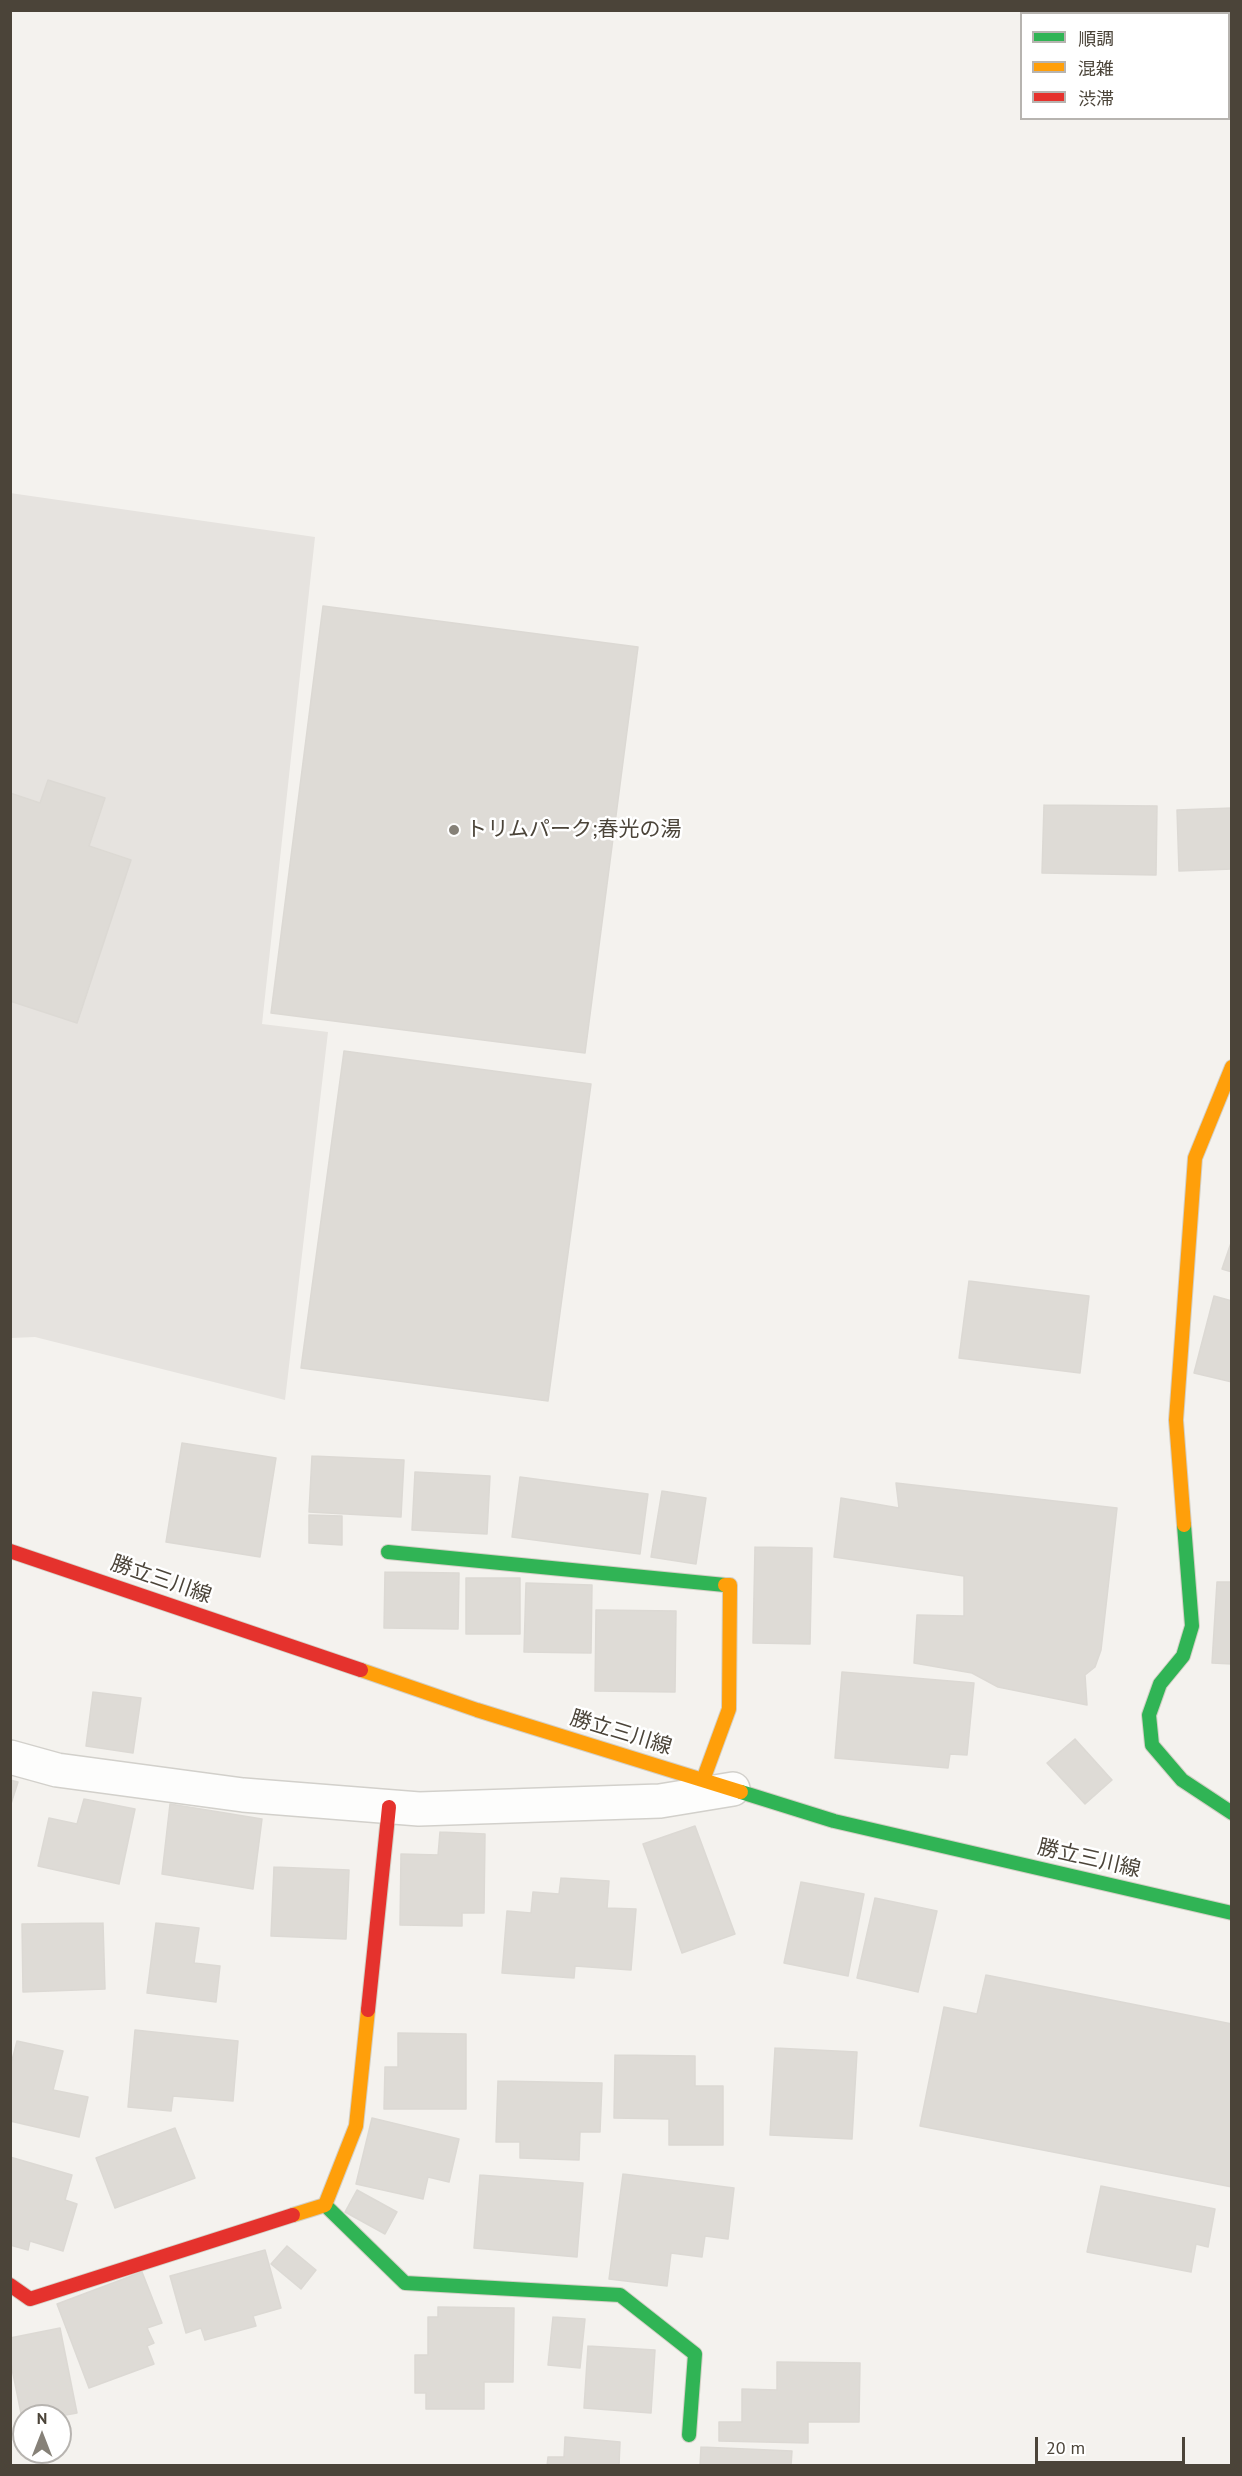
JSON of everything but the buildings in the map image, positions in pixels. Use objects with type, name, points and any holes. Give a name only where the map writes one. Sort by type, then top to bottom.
[{"type":"street","points":[[1232,1067],[1195,1158],[1176,1420],[1192,1626],[1183,1656],[1160,1684],[1149,1715],[1152,1745],[1182,1780],[1232,1812]]},
{"type":"street","name":"勝立三川線","points":[[10,1551],[477,1710],[834,1821],[1232,1913]]},
{"type":"street","points":[[10,1757],[57,1770],[243,1795],[419,1809],[660,1801],[718,1785],[729,1709],[730,1585],[388,1552]]},
{"type":"street","points":[[325,2205],[356,2126],[389,1807]]},
{"type":"street","points":[[10,2285],[30,2299],[325,2205]]},
{"type":"street","points":[[325,2205],[405,2283],[620,2295],[695,2354],[689,2435]]},
{"type":"shaded area","points":[[10,493],[315,537],[262,1024],[328,1032],[285,1400],[35,1337],[11,1338]]},
{"type":"traffic: fast","points":[[1184,1525],[1192,1626],[1183,1656],[1160,1684],[1149,1715],[1152,1745],[1182,1780],[1232,1813]]},
{"type":"traffic: fast","points":[[388,1552],[725,1585]]},
{"type":"traffic: fast","points":[[741,1792],[834,1821],[1232,1913]]},
{"type":"traffic: fast","points":[[325,2205],[405,2283],[620,2295],[695,2354],[689,2435]]},
{"type":"traffic: slow","points":[[1184,1525],[1176,1420],[1195,1158],[1232,1067]]},
{"type":"traffic: slow","points":[[703,1780],[729,1709],[730,1585],[725,1585]]},
{"type":"traffic: slow","points":[[361,1670],[477,1710],[741,1792]]},
{"type":"traffic: slow","points":[[293,2215],[325,2205],[356,2126],[368,2010]]},
{"type":"traffic: jam","points":[[10,1551],[361,1670]]},
{"type":"traffic: jam","points":[[368,2010],[389,1807]]},
{"type":"traffic: jam","points":[[10,2285],[30,2299],[293,2215]]},
{"type":"place","name":"トリムパーク;春光の湯","points":[[454,830]]}]
